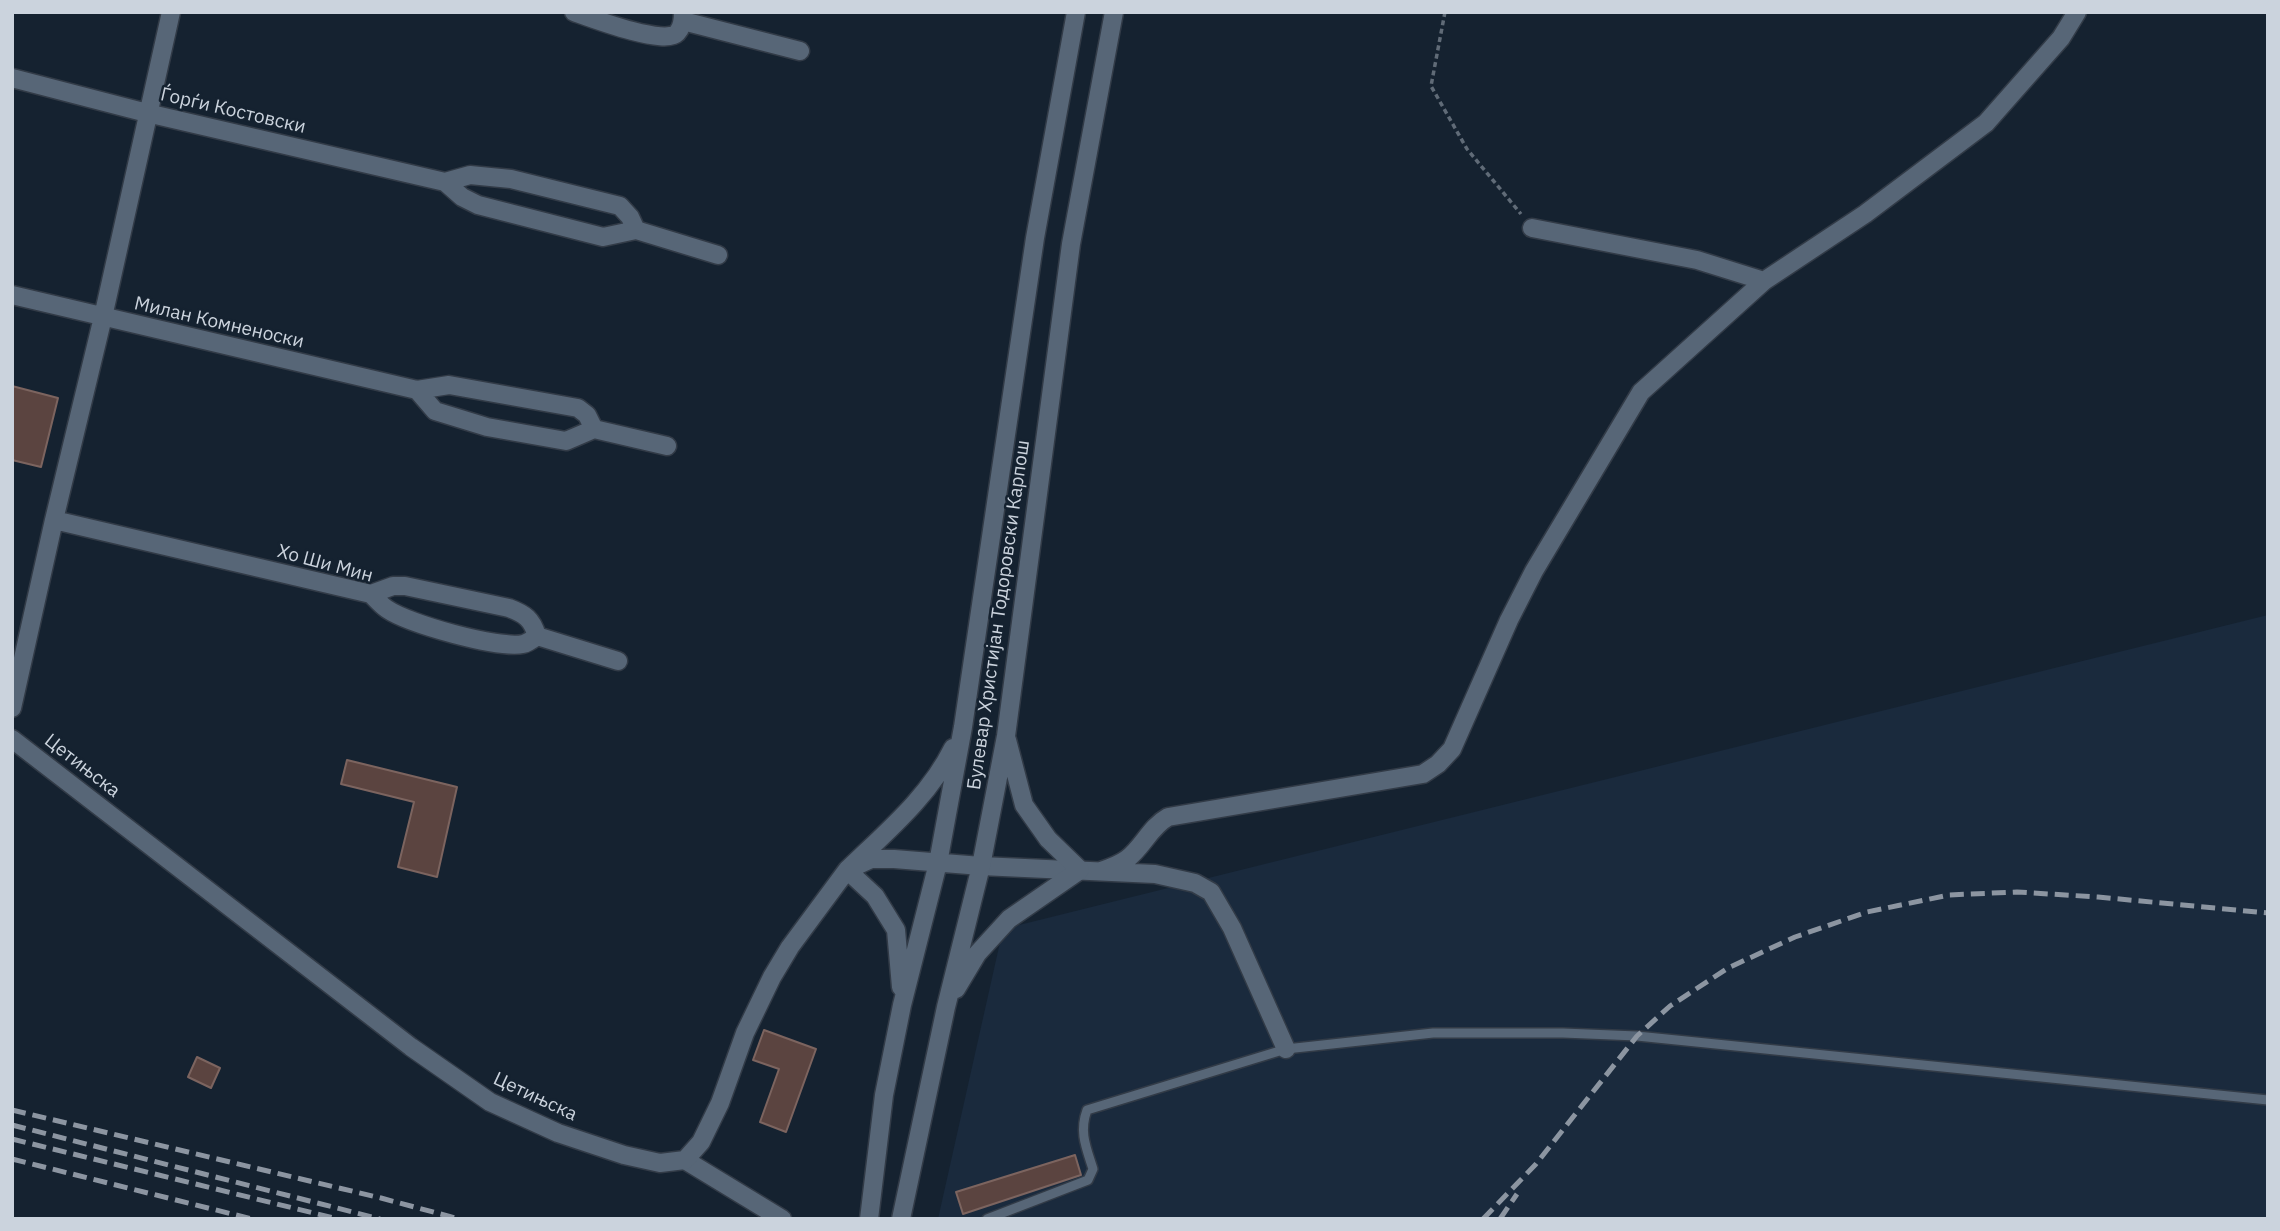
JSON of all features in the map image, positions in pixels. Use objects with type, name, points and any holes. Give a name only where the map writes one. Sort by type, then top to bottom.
[{"type":"street","points":[[12,708],[171,12]]},
{"type":"street","points":[[574,12],[624,28],[669,37],[677,34],[683,17],[800,51]]},
{"type":"street","name":"Булевар Христијан Тодоровски Карпош","points":[[869,1219],[884,1095],[902,1005],[938,863],[963,727],[1035,238],[1076,12]]},
{"type":"street","name":"Булевар Христијан Тодоровски Карпош","points":[[901,1219],[946,1007],[981,866],[1006,736],[1072,244],[1114,12]]},
{"type":"street","points":[[1101,871],[1116,866],[1129,857],[1159,822],[1168,817],[1423,774],[1438,764],[1452,749],[1509,620],[1534,571],[1641,392],[1764,281],[1865,214],[1986,123],[2062,38],[2077,12]]},
{"type":"street","name":"Ѓoрѓи Костовски","points":[[12,78],[147,113],[445,182],[471,175],[510,179],[620,206],[630,217],[636,230]]},
{"type":"street","name":"Ѓoрѓи Костовски","points":[[445,182],[462,197],[503,212],[603,236],[636,230],[718,255]]},
{"type":"street","points":[[1532,228],[1697,260],[1764,281]]},
{"type":"street","name":"Милан Комненоски","points":[[12,295],[417,390],[449,385],[578,408],[587,415],[594,429],[566,441],[487,427],[435,411],[417,390]]},
{"type":"street","points":[[594,429],[667,446]]},
{"type":"street","name":"Хо Ши Мин","points":[[54,520],[371,594],[385,608],[406,619],[466,636],[526,644],[537,636],[618,661]]},
{"type":"street","points":[[371,594],[393,586],[405,586],[509,608],[534,623],[537,636]]},
{"type":"street","points":[[782,1219],[685,1160],[701,1142],[720,1104],[745,1033],[790,947],[848,870],[910,809],[943,769],[963,727]]},
{"type":"street","points":[[1006,736],[1024,805],[1048,839],[1080,870]]},
{"type":"street","name":"Цетињска","points":[[12,739],[400,1039],[490,1102],[558,1133],[624,1155],[660,1163],[685,1160]]},
{"type":"street","points":[[848,870],[871,859],[1155,874],[1195,883],[1211,892],[1232,928],[1286,1049]]},
{"type":"street","points":[[848,870],[875,896],[896,930],[902,1005]]},
{"type":"street","points":[[946,1007],[977,954],[1009,919],[1080,870]]},
{"type":"lane","points":[[988,1219],[1088,1180],[1093,1168],[1083,1140],[1082,1125],[1087,1110],[1286,1049],[1433,1033],[1637,1036],[2268,1100]]},
{"type":"path","points":[[1445,12],[1431,86],[1467,149],[1532,228]]},
{"type":"shaded area","points":[[2268,615],[2268,1219],[938,1219],[1003,929]]},
{"type":"building","points":[[12,386],[58,398],[41,467],[12,460]]},
{"type":"building","points":[[347,760],[457,787],[437,877],[398,867],[414,802],[341,784]]},
{"type":"building","points":[[764,1030],[816,1049],[786,1132],[760,1122],[779,1069],[753,1060]]},
{"type":"building","points":[[197,1057],[220,1068],[211,1088],[188,1077]]},
{"type":"building","points":[[1075,1155],[1081,1175],[963,1214],[956,1192]]},
{"type":"railway","points":[[1483,1219],[1536,1164],[1637,1036],[1670,1006],[1728,968],[1795,937],[1867,912],[1949,895],[2017,892],[2268,913]]},
{"type":"railway","points":[[12,1110],[459,1219]]},
{"type":"railway","points":[[12,1125],[380,1219]]},
{"type":"railway","points":[[12,1139],[338,1219]]},
{"type":"railway","points":[[12,1159],[252,1219]]},
{"type":"railway","points":[[1500,1219],[1517,1194]]}]
